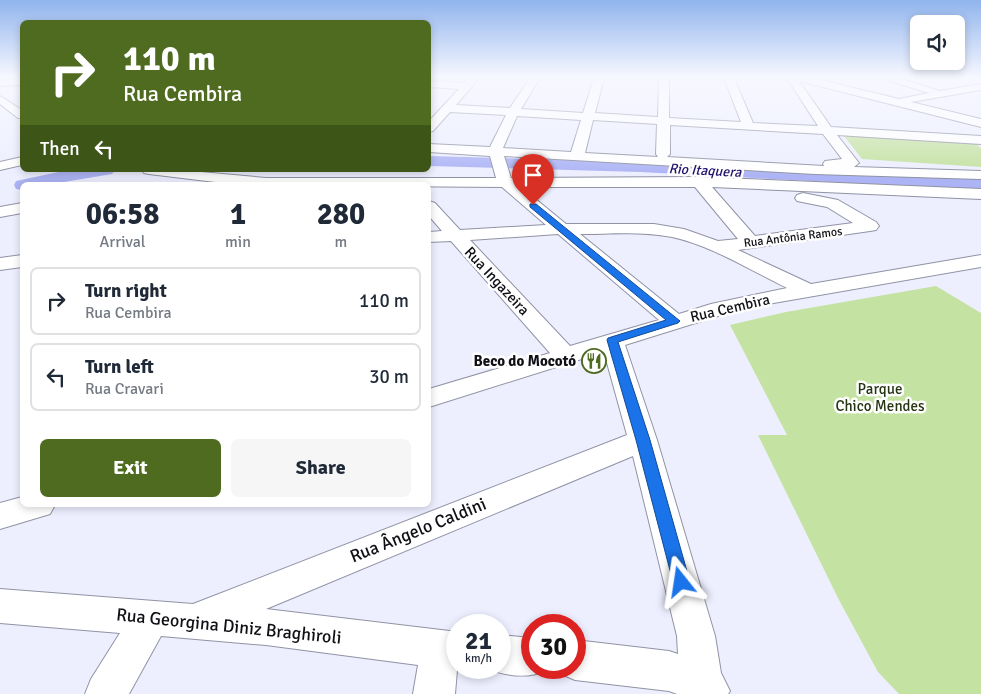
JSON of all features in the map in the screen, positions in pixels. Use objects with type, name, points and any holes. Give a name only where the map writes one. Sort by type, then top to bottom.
[{"type":"street","points":[[431,125],[443,110]]},
{"type":"street","points":[[476,110],[981,140]]},
{"type":"street","points":[[582,157],[590,110]]},
{"type":"street","points":[[664,154],[665,110]]},
{"type":"street","points":[[742,110],[749,126]]},
{"type":"street","points":[[582,157],[664,154],[852,164],[813,110]]},
{"type":"street","points":[[929,110],[981,123]]},
{"type":"street","points":[[513,112],[496,154],[504,179],[561,229],[674,321]]},
{"type":"street","points":[[898,123],[911,136]]},
{"type":"street","points":[[431,148],[496,154],[824,170],[981,175]]},
{"type":"street","points":[[0,166],[20,161]]},
{"type":"street","points":[[162,172],[257,182]]},
{"type":"street","points":[[342,182],[409,178],[699,182],[833,196],[981,194]]},
{"type":"street","points":[[699,182],[750,242]]},
{"type":"street","name":"Rua Antônia Ramos","points":[[717,247],[870,226],[833,196]]},
{"type":"street","points":[[0,212],[20,208]]},
{"type":"street","name":"Rua Ingazeira","points":[[431,208],[566,356]]},
{"type":"street","points":[[431,237],[561,229],[654,228],[678,233],[717,247],[809,291]]},
{"type":"street","points":[[0,264],[20,261]]},
{"type":"street","name":"Rua Cembira","points":[[431,394],[566,356],[674,321],[762,299],[981,261]]},
{"type":"street","points":[[612,340],[643,440],[696,636],[705,690]]},
{"type":"street","name":"Rua Ângelo Caldini","points":[[194,621],[643,440]]},
{"type":"street","points":[[0,516],[32,507]]},
{"type":"street","name":"Rua Georgina Diniz Braghiroli","points":[[0,606],[266,627],[446,650]]},
{"type":"street","points":[[106,694],[151,617]]},
{"type":"street","points":[[434,694],[446,659]]},
{"type":"street","points":[[586,661],[650,668],[705,690]]},
{"type":"green space","points":[[844,136],[976,144],[981,148],[981,167],[862,159]]},
{"type":"green space","name":"Parque Chico Mendes","points":[[936,286],[981,313],[981,694],[899,694],[878,672],[839,600],[758,435],[787,435],[730,325],[786,312]]},
{"type":"waterway","name":"Rio Itaquera","points":[[431,161],[640,167],[981,184]]},
{"type":"waterway","name":"Rio Itaquera","points":[[36,182],[92,172]]},
{"type":"place","name":"Beco do Mocotó","points":[[594,361]]},
{"type":"route","points":[[533,205],[674,321],[612,340],[643,440],[681,582]]}]
